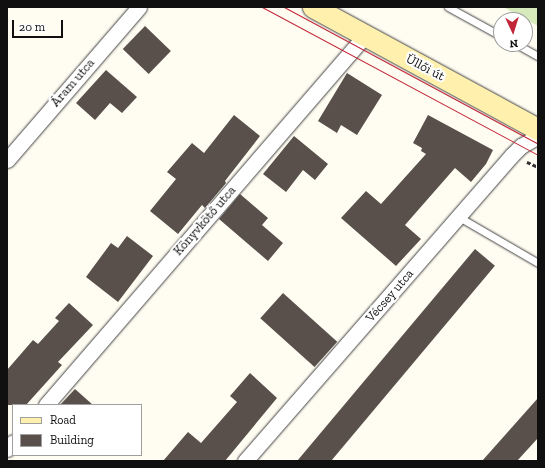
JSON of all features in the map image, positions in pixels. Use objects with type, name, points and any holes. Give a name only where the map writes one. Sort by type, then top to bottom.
[{"type":"main road","name":"Üllői út","points":[[312,7],[538,129]]},
{"type":"street","name":"Áram utca","points":[[7,160],[139,7]]},
{"type":"street","name":"Könyvkötő utca","points":[[47,404],[365,36]]},
{"type":"street","name":"Vécsey utca","points":[[245,461],[521,146],[538,136]]},
{"type":"lane","points":[[448,7],[493,32]]},
{"type":"lane","points":[[459,217],[538,263]]},
{"type":"green space","points":[[503,7],[538,8],[538,26],[533,23],[533,12],[512,12]]},
{"type":"building","points":[[145,26],[171,51],[149,74],[123,49]]},
{"type":"building","points":[[106,70],[137,97],[122,113],[110,103],[95,120],[76,103]]},
{"type":"building","points":[[347,73],[382,95],[357,135],[341,125],[337,133],[318,121]]},
{"type":"building","points":[[234,115],[260,136],[225,181],[226,183],[205,208],[202,205],[178,234],[150,211],[176,179],[167,172],[192,143],[204,153]]},
{"type":"building","points":[[428,115],[493,150],[486,164],[471,182],[455,168],[405,225],[421,239],[396,266],[341,218],[366,191],[381,204],[426,154],[421,151],[422,148],[413,143]]},
{"type":"building","points":[[294,136],[328,164],[315,180],[303,170],[286,192],[263,174]]},
{"type":"building","points":[[240,194],[268,218],[262,225],[283,243],[268,261],[219,219]]},
{"type":"building","points":[[127,236],[153,256],[118,302],[86,277],[111,243],[118,248]]},
{"type":"building","points":[[475,249],[495,266],[331,461],[297,461]]},
{"type":"building","points":[[283,293],[337,342],[314,367],[260,318]]},
{"type":"building","points":[[69,303],[93,325],[58,362],[62,365],[27,404],[7,405],[7,370],[33,340],[38,344],[59,321],[55,318]]},
{"type":"building","points":[[250,373],[277,398],[225,461],[163,461],[188,432],[201,443],[237,402],[230,396]]},
{"type":"building","points":[[75,389],[92,404],[61,404]]},
{"type":"building","points":[[538,398],[538,438],[517,461],[482,461]]},
{"type":"tram line","points":[[262,7],[538,155]]},
{"type":"tram line","points":[[284,7],[538,144]]}]
